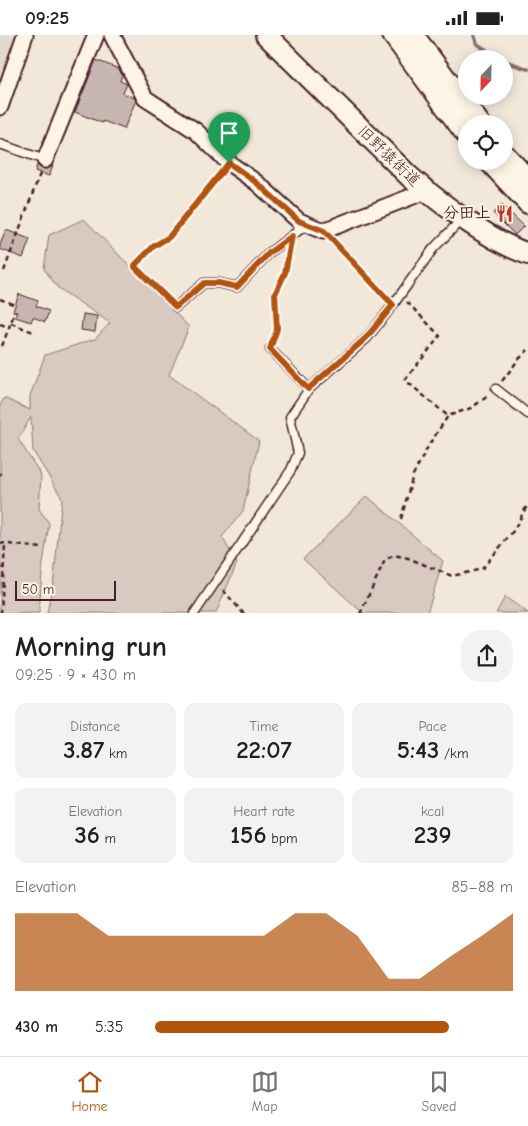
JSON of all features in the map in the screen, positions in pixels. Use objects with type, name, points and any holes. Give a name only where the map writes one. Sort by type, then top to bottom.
[{"type":"street","points":[[0,105],[25,35]]},
{"type":"street","points":[[45,160],[96,35]]},
{"type":"street","points":[[112,35],[145,98],[196,131],[229,163],[257,183],[299,221],[306,225],[324,231],[426,191]]},
{"type":"street","name":"旧野猿街道","points":[[266,35],[403,171],[426,191],[463,218],[498,240],[528,254]]},
{"type":"street","points":[[393,35],[458,122]]},
{"type":"street","points":[[413,35],[473,115]]},
{"type":"street","points":[[513,164],[528,180]]},
{"type":"street","points":[[497,170],[528,203]]},
{"type":"lane","points":[[0,144],[45,160]]},
{"type":"lane","points":[[194,613],[290,471],[298,453],[290,417],[308,389],[366,338],[393,305],[433,249],[463,218]]},
{"type":"lane","points":[[176,307],[204,283],[218,283],[237,287],[269,253],[306,225]]},
{"type":"lane","points":[[270,349],[308,389]]},
{"type":"lane","points":[[496,389],[528,414]]},
{"type":"path","points":[[4,271],[45,160]]},
{"type":"path","points":[[176,307],[135,265],[154,246],[169,237],[229,163]]},
{"type":"path","points":[[324,231],[393,305]]},
{"type":"path","points":[[270,349],[277,329],[275,294],[285,273],[292,236]]},
{"type":"path","points":[[400,295],[440,336],[405,380],[448,415]]},
{"type":"path","points":[[0,299],[13,304]]},
{"type":"path","points":[[2,346],[14,314]]},
{"type":"path","points":[[11,323],[33,331]]},
{"type":"path","points":[[0,324],[9,327]]},
{"type":"path","points":[[401,519],[413,475],[430,443],[448,415],[471,408]]},
{"type":"path","points":[[360,613],[385,560],[394,555],[408,558],[452,575],[482,569],[514,530],[528,504]]},
{"type":"path","points":[[0,543],[41,548]]},
{"type":"path","points":[[1,613],[6,544]]},
{"type":"path","points":[[215,581],[244,613]]},
{"type":"shaded area","points":[[0,35],[18,35],[0,86]]},
{"type":"shaded area","points":[[84,219],[189,327],[169,375],[259,441],[243,511],[222,537],[237,563],[216,613],[47,613],[54,577],[62,498],[33,451],[31,417],[18,439],[41,475],[39,509],[49,523],[42,571],[39,613],[0,613],[0,406],[4,398],[30,410],[30,396],[45,355],[95,339],[110,323],[58,288],[44,269],[49,235]]},
{"type":"shaded area","points":[[367,496],[443,561],[427,613],[363,613],[303,559]]},
{"type":"shaded area","points":[[505,597],[528,613],[496,613]]},
{"type":"building","points":[[96,60],[119,69],[122,75],[120,81],[127,84],[123,93],[136,100],[124,129],[103,121],[102,123],[75,112]]},
{"type":"building","points":[[37,165],[46,169],[53,166],[49,176],[35,171]]},
{"type":"building","points":[[502,205],[524,226],[515,235],[493,213]]},
{"type":"building","points":[[6,230],[30,239],[23,258],[0,249]]},
{"type":"building","points":[[19,294],[38,301],[36,306],[49,311],[45,322],[33,317],[31,322],[15,317],[17,312],[13,311]]},
{"type":"building","points":[[83,314],[97,316],[95,332],[81,330]]},
{"type":"waterway","points":[[474,35],[477,44],[486,50]]},
{"type":"waterway","points":[[513,64],[528,69]]},
{"type":"place","name":"分田上","points":[[505,213]]},
{"type":"route","points":[[229,163],[257,183],[299,221],[324,231],[393,305],[366,338],[308,389],[270,349],[277,329],[275,294],[285,273],[292,236],[269,253],[237,287],[218,283],[204,283],[176,307],[135,267],[154,246],[169,237],[229,163]]}]
